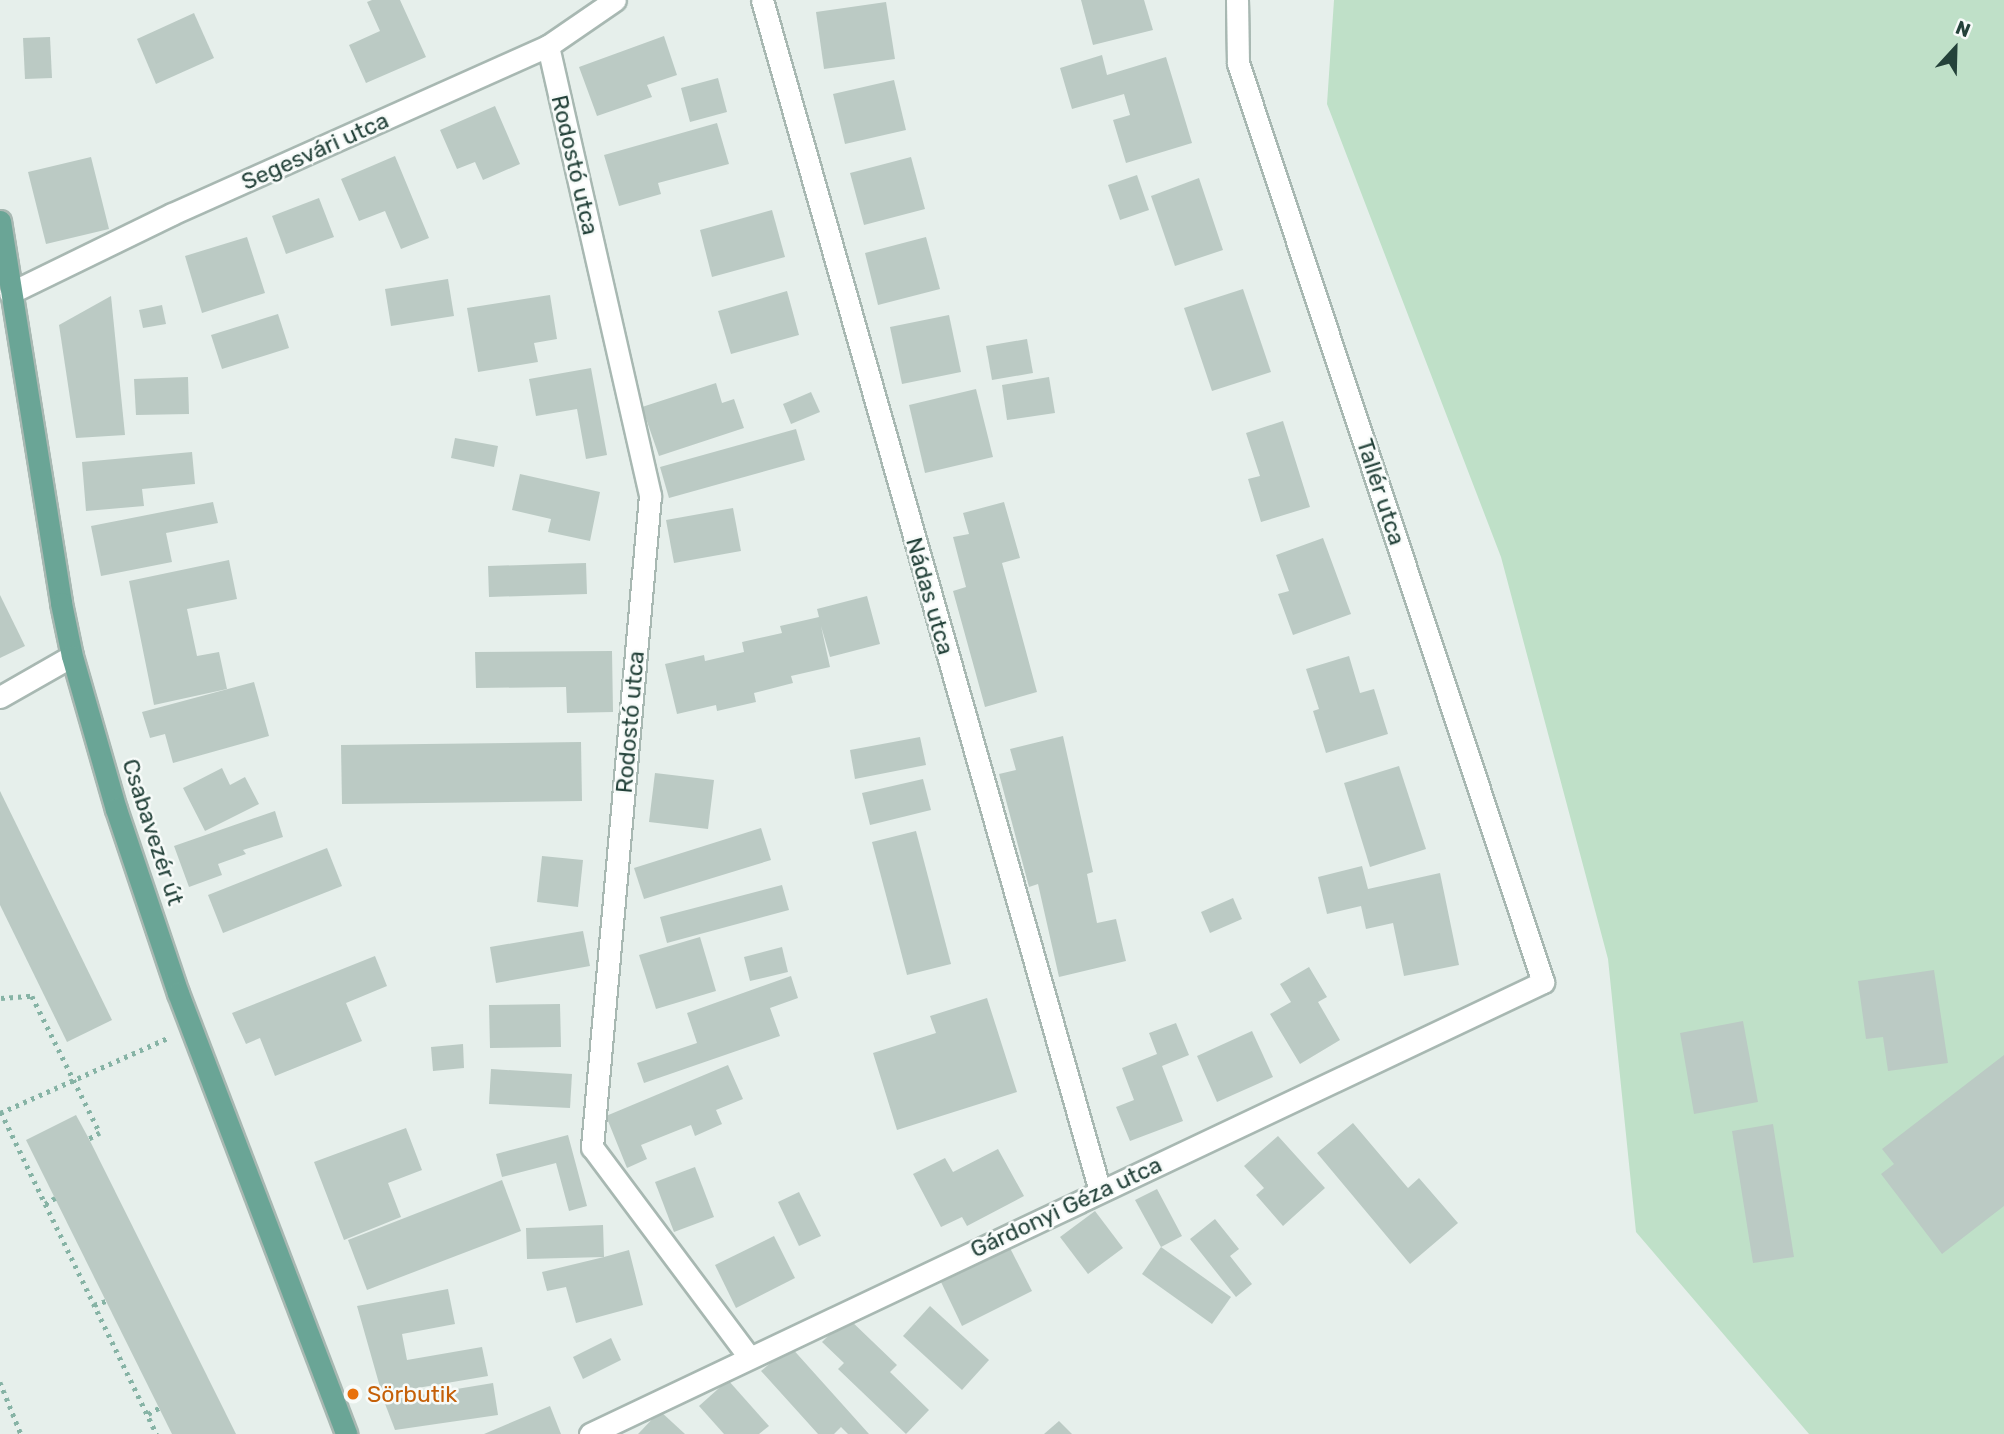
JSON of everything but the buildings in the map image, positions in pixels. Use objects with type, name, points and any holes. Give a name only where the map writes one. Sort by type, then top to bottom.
[{"type":"main road","name":"Csabavezér út","points":[[0,221],[72,656],[116,809],[191,1028],[346,1434]]},
{"type":"street","name":"Segesvári utca","points":[[10,293],[172,214],[548,46],[615,0]]},
{"type":"street","name":"Nádas utca","points":[[762,0],[1100,1191]]},
{"type":"street","name":"Tallér utca","points":[[1237,0],[1238,63],[1543,982]]},
{"type":"street","name":"Rodostó utca","points":[[548,46],[650,496],[592,1147],[748,1357]]},
{"type":"street","points":[[0,697],[72,656]]},
{"type":"street","name":"Gárdonyi Géza utca","points":[[590,1434],[1543,982]]},
{"type":"path","points":[[1,999],[32,996],[100,1133],[89,1139]]},
{"type":"path","points":[[157,1434],[0,1112],[191,1028]]},
{"type":"path","points":[[45,1204],[55,1198]]},
{"type":"path","points":[[94,1305],[106,1301]]},
{"type":"path","points":[[0,1382],[22,1434]]},
{"type":"path","points":[[147,1414],[159,1408]]},
{"type":"green space","points":[[1334,0],[2004,0],[2004,1434],[1809,1434],[1636,1232],[1608,959],[1501,557],[1327,104]]},
{"type":"place","name":"Sörbutik","points":[[353,1394]]}]
